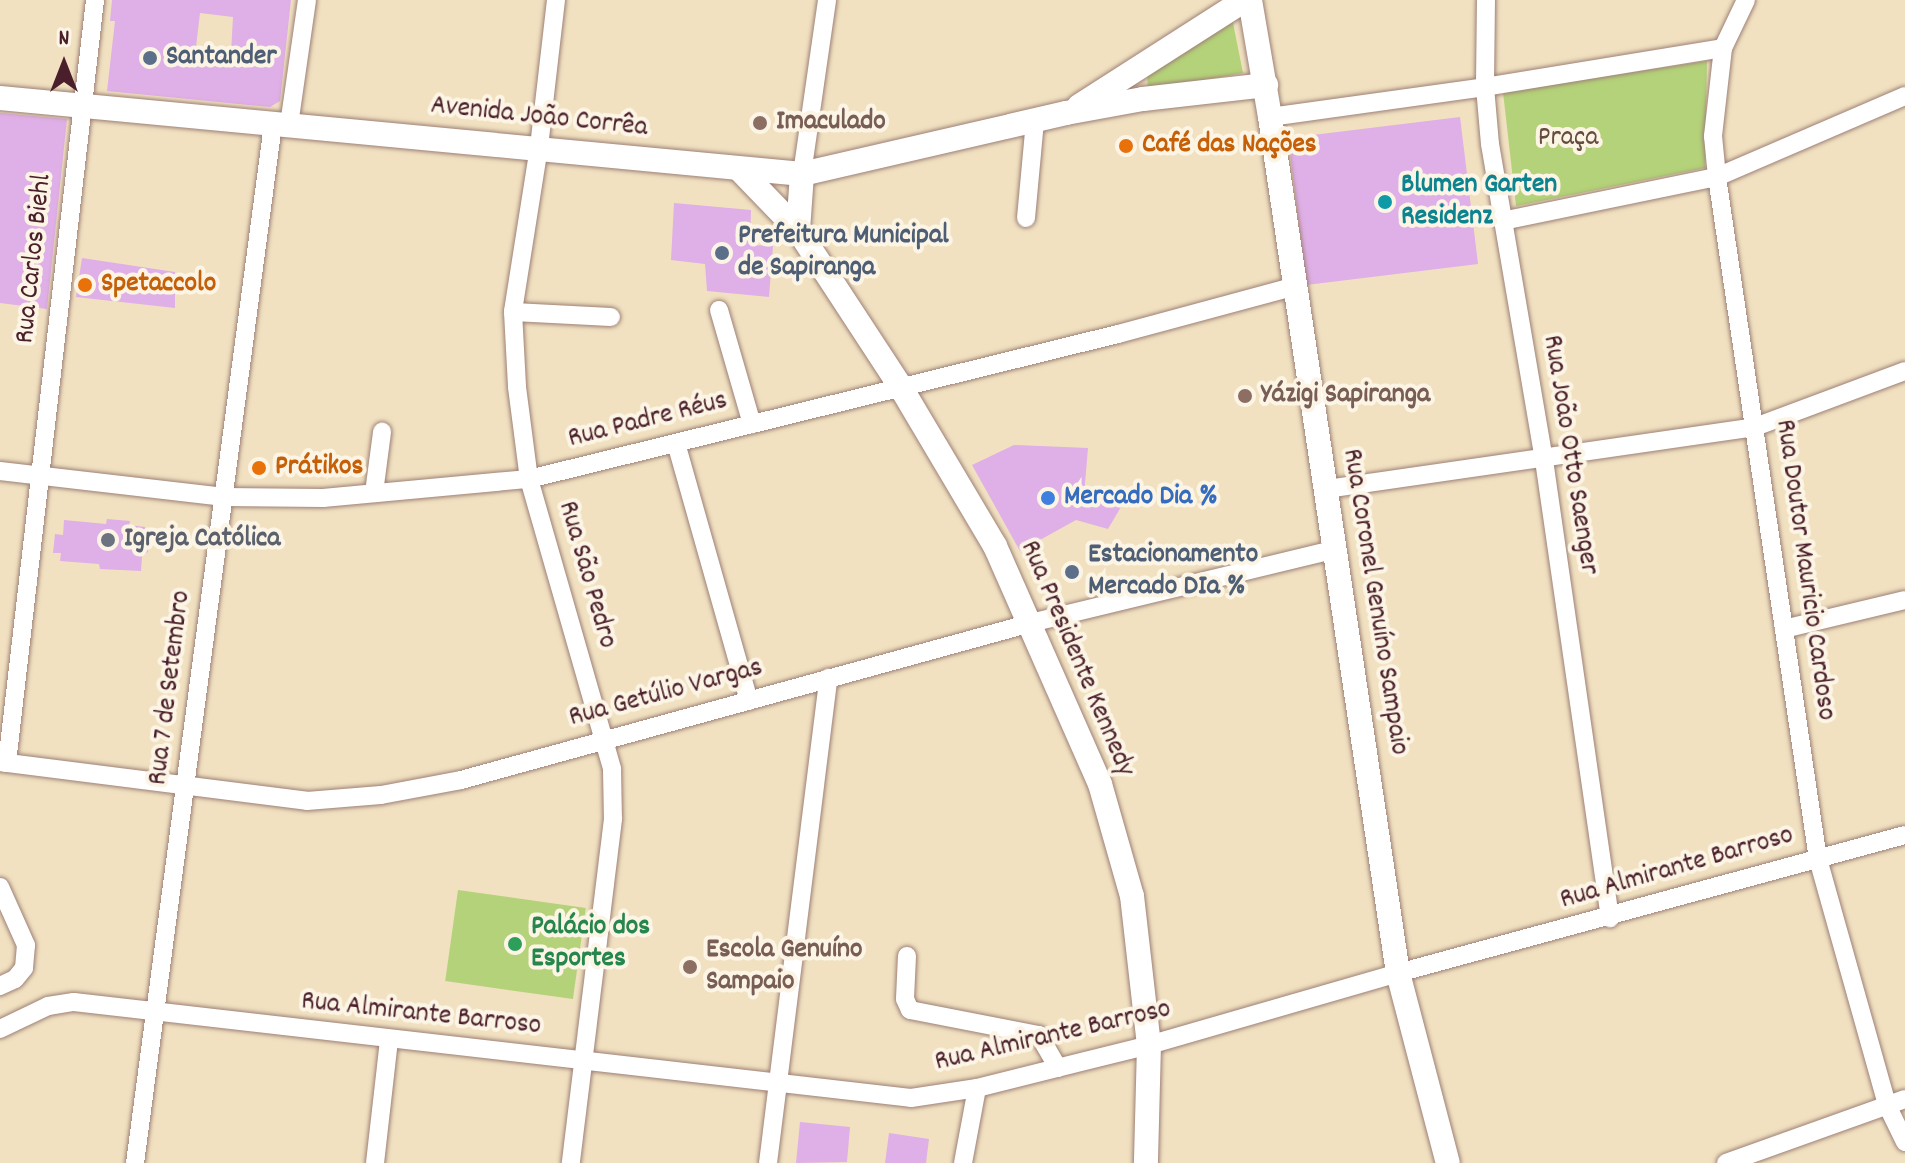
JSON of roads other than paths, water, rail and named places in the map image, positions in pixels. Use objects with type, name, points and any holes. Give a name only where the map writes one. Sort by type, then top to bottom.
[{"type":"main road","name":"Avenida João Corrêa","points":[[1066,113],[1247,0]]},
{"type":"main road","name":"Rua Coronel Genuíno Sampaio","points":[[1247,0],[1266,85],[1398,973],[1448,1163]]},
{"type":"main road","points":[[1134,72],[1135,93],[1143,99]]},
{"type":"main road","name":"Avenida João Corrêa","points":[[0,98],[802,174],[1066,113],[1143,99],[1266,85]]},
{"type":"main road","name":"Rua Presidente Kennedy","points":[[740,170],[798,230],[900,386],[995,546],[1100,784],[1132,896],[1149,1045],[1146,1163]]},
{"type":"main road","points":[[798,230],[802,174]]},
{"type":"street","name":"Rua Carlos Biehl","points":[[4,763],[91,0]]},
{"type":"street","name":"Rua 7 de Setembro","points":[[135,1163],[224,497],[281,124],[307,0]]},
{"type":"street","name":"Rua São Pedro","points":[[556,0],[539,147],[513,312],[517,387],[529,479],[612,769],[613,819],[571,1163]]},
{"type":"street","points":[[802,174],[827,0]]},
{"type":"street","name":"Rua João Otto Saenger","points":[[1486,0],[1485,87],[1502,221],[1544,460],[1610,918]]},
{"type":"street","name":"Rua Doutor Mauricio Cardoso","points":[[1746,0],[1723,48],[1713,136],[1717,177],[1818,859],[1896,1102],[1905,1142]]},
{"type":"street","points":[[1270,117],[1485,87],[1723,48]]},
{"type":"street","points":[[1502,221],[1717,177],[1905,96]]},
{"type":"street","points":[[1026,218],[1035,121]]},
{"type":"street","name":"Rua Padre Réus","points":[[0,471],[224,497],[323,498],[529,479],[1296,286]]},
{"type":"street","points":[[719,310],[752,424]]},
{"type":"street","points":[[513,312],[611,317]]},
{"type":"street","points":[[1326,489],[1544,460],[1755,427],[1905,371]]},
{"type":"street","points":[[374,493],[382,432]]},
{"type":"street","points":[[676,443],[749,701]]},
{"type":"street","name":"Rua Getúlio Vargas","points":[[4,763],[307,801],[381,795],[461,780],[1031,623],[1336,549]]},
{"type":"street","points":[[1784,629],[1905,600]]},
{"type":"street","points":[[768,1163],[828,678]]},
{"type":"street","name":"Rua Almirante Barroso","points":[[0,1029],[48,1006],[74,1002],[389,1041],[911,1098],[977,1088],[1149,1045],[1398,973],[1610,918],[1905,835]]},
{"type":"street","points":[[0,887],[26,945],[24,968],[0,986]]},
{"type":"street","points":[[907,956],[905,999],[910,1010],[1039,1035],[1058,1068]]},
{"type":"street","points":[[375,1163],[389,1041]]},
{"type":"street","points":[[963,1163],[977,1088]]},
{"type":"street","points":[[1726,1163],[1896,1102]]},
{"type":"place","name":"Santander","points":[[150,58]]},
{"type":"place","name":"Imaculado","points":[[760,123]]},
{"type":"place","name":"Café das Nações","points":[[1126,146]]},
{"type":"place","name":"Blumen Garten Residenz","points":[[1385,202]]},
{"type":"place","name":"Prefeitura Municipal de Sapiranga","points":[[722,253]]},
{"type":"place","name":"Spetaccolo","points":[[85,285]]},
{"type":"place","name":"Yázigi Sapiranga","points":[[1245,396]]},
{"type":"place","name":"Prátikos","points":[[259,468]]},
{"type":"place","name":"Mercado Dia %","points":[[1048,498]]},
{"type":"place","name":"Igreja Católica","points":[[108,540]]},
{"type":"place","name":"Estacionamento Mercado DIa %","points":[[1072,572]]},
{"type":"place","name":"Palácio dos Esportes","points":[[515,944]]},
{"type":"place","name":"Escola Genuíno Sampaio","points":[[690,967]]},
{"type":"park label","name":"Praça","points":[[1568,139]]}]
